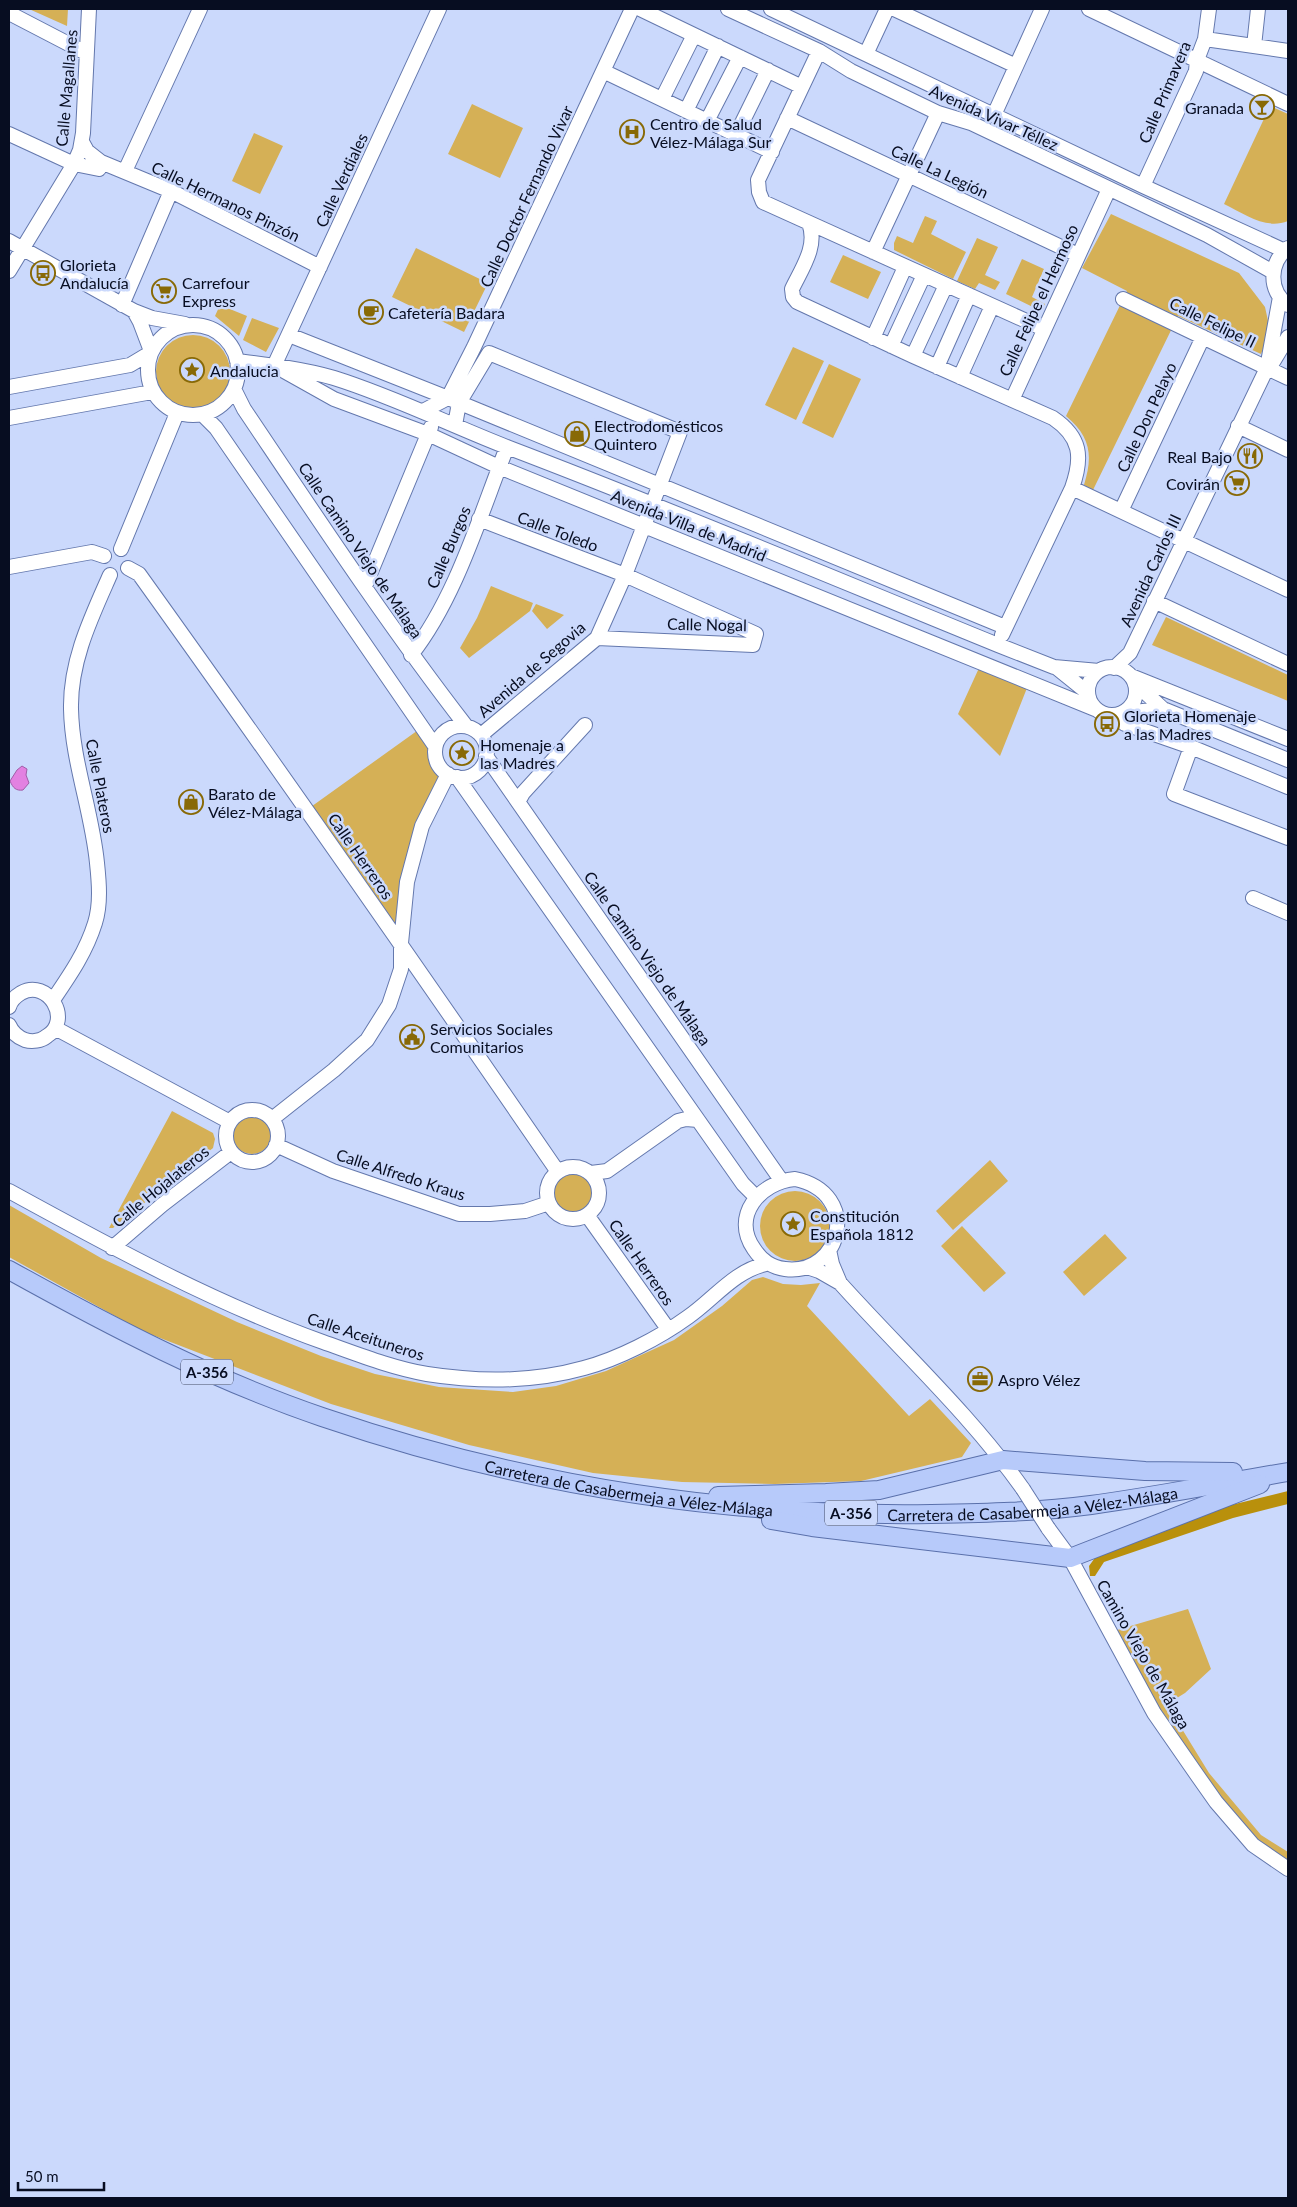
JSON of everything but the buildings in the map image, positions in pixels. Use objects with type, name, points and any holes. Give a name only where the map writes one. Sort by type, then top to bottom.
[{"type":"main road","name":"Carretera de Casabermeja a Vélez-Málaga","points":[[9,1270],[104,1323],[208,1372],[321,1417],[450,1457],[546,1479],[657,1497],[712,1505],[800,1512],[891,1514],[984,1513],[1090,1505],[1288,1472]]},
{"type":"main road","points":[[657,1497],[880,1490],[1003,1460],[1189,1473],[1288,1472]]},
{"type":"main road","points":[[712,1505],[761,1518],[812,1527],[1070,1558],[1288,1472]]},
{"type":"street","name":"Calle Magallanes","points":[[9,271],[74,164],[82,142],[89,9]]},
{"type":"street","points":[[9,134],[74,164],[98,169],[120,170],[200,9]]},
{"type":"street","name":"Calle Verdiales","points":[[274,366],[438,9]]},
{"type":"street","name":"Calle Doctor Fernando Vivar","points":[[453,400],[474,347],[632,9]]},
{"type":"street","points":[[640,9],[802,87]]},
{"type":"street","name":"Avenida Vivar Téllez","points":[[728,9],[819,51],[851,71],[938,113],[971,123],[1207,235],[1273,272]]},
{"type":"street","name":"Avenida Vivar Téllez","points":[[772,9],[1143,186],[1286,249]]},
{"type":"street","points":[[866,54],[887,9]]},
{"type":"street","points":[[894,9],[1016,66]]},
{"type":"street","points":[[994,115],[1042,9]]},
{"type":"street","points":[[1089,9],[1288,104]]},
{"type":"street","name":"Calle Primavera","points":[[1143,186],[1196,71],[1197,60],[1205,39],[1209,9]]},
{"type":"street","points":[[1254,46],[1258,9]]},
{"type":"street","points":[[9,13],[86,53]]},
{"type":"street","points":[[662,99],[694,35]]},
{"type":"street","points":[[1205,39],[1288,51]]},
{"type":"street","points":[[686,111],[718,46]]},
{"type":"street","points":[[819,51],[758,180],[759,192],[763,202],[1044,329]]},
{"type":"street","points":[[707,121],[740,57]]},
{"type":"street","points":[[736,135],[768,70]]},
{"type":"street","points":[[603,72],[772,152]]},
{"type":"street","points":[[873,252],[938,113]]},
{"type":"street","name":"Calle La Legión","points":[[787,118],[1078,255]]},
{"type":"street","name":"Calle Hermanos Pinzón","points":[[82,142],[92,157],[171,192],[320,267]]},
{"type":"street","points":[[59,189],[77,178],[98,169]]},
{"type":"street","name":"Calle Felipe el Hermoso","points":[[998,645],[1072,488],[1078,463],[1077,444],[1067,427],[1053,418],[1012,400],[1109,189]]},
{"type":"street","points":[[128,308],[171,192]]},
{"type":"street","points":[[809,223],[813,233],[813,245],[792,289],[792,297],[797,302],[1012,400]]},
{"type":"street","points":[[9,241],[128,308],[152,318],[188,325],[202,325],[214,330],[225,338],[233,348],[237,361],[238,375],[234,389],[227,401],[216,410],[203,415],[190,416],[177,413],[159,401],[152,392],[148,379],[147,366],[151,352],[140,322],[128,308]]},
{"type":"street","points":[[1284,301],[1273,281],[1273,272],[1278,260],[1286,249]]},
{"type":"street","points":[[873,338],[905,267]]},
{"type":"street","points":[[891,346],[924,275]]},
{"type":"street","points":[[913,356],[946,285]]},
{"type":"street","points":[[937,367],[969,295]]},
{"type":"street","name":"Calle Felipe II","points":[[1123,299],[1288,378]]},
{"type":"street","name":"Avenida Carlos III","points":[[1114,668],[1130,653],[1267,368],[1284,301]]},
{"type":"street","points":[[960,377],[992,306]]},
{"type":"street","points":[[9,388],[130,365],[140,361],[151,352],[164,334],[188,325]]},
{"type":"street","name":"Avenida Villa de Madrid","points":[[289,334],[1005,627]]},
{"type":"street","name":"Calle Don Pelayo","points":[[1120,511],[1203,337]]},
{"type":"street","name":"Avenida Carlos III","points":[[1267,368],[1271,366],[1288,337]]},
{"type":"street","name":"Avenida de Segovia","points":[[453,400],[489,353],[680,432],[625,576],[597,638],[481,735]]},
{"type":"street","points":[[237,361],[274,366],[331,378],[429,414],[507,447],[652,502],[1054,667],[1088,693]]},
{"type":"street","name":"Avenida Villa de Madrid","points":[[274,366],[334,399],[428,434],[499,467],[1078,703],[1095,708]]},
{"type":"street","name":"Calle Camino Viejo de Málaga","points":[[234,389],[244,409],[411,655],[466,726]]},
{"type":"street","points":[[9,418],[152,392]]},
{"type":"street","points":[[429,414],[453,400],[455,425]]},
{"type":"street","points":[[121,550],[177,413]]},
{"type":"street","points":[[365,586],[428,434],[429,414]]},
{"type":"street","points":[[203,415],[216,428],[435,746]]},
{"type":"street","points":[[1238,426],[1288,450]]},
{"type":"street","name":"Calle Burgos","points":[[411,655],[430,628],[458,572],[507,447]]},
{"type":"street","points":[[1072,488],[1288,590]]},
{"type":"street","name":"Calle Toledo","points":[[479,519],[625,576]]},
{"type":"street","points":[[112,550],[121,550],[129,558],[128,568],[120,575],[110,575],[103,564],[104,556],[112,550]]},
{"type":"street","points":[[9,567],[92,552],[104,556]]},
{"type":"street","name":"Calle Herreros","points":[[128,568],[139,574],[401,943],[558,1172]]},
{"type":"street","name":"Calle Plateros","points":[[53,1000],[79,961],[96,922],[100,888],[94,838],[74,738],[71,709],[72,682],[77,656],[88,625],[110,575]]},
{"type":"street","name":"Calle Nogal","points":[[597,638],[753,645],[756,634],[625,576]]},
{"type":"street","points":[[1154,601],[1288,664]]},
{"type":"street","name":"Avenida Carlos III","points":[[1130,653],[1132,678]]},
{"type":"street","points":[[1054,667],[1099,671],[1114,668],[1132,678],[1288,739]]},
{"type":"street","points":[[1099,671],[1090,682],[1088,693],[1091,703],[1095,708],[1107,715],[1164,709]]},
{"type":"street","points":[[1119,714],[1131,706],[1135,698],[1132,678]]},
{"type":"street","points":[[1132,678],[1164,709],[1288,760]]},
{"type":"street","points":[[1119,714],[1125,724],[1191,747],[1288,787]]},
{"type":"street","points":[[518,802],[523,793],[585,725]]},
{"type":"street","points":[[452,776],[467,777],[476,773],[483,765],[486,756],[486,745],[481,735],[466,726],[456,726],[446,730],[439,737],[435,746],[435,757],[440,767],[452,776],[743,1184],[756,1197]]},
{"type":"street","points":[[1191,747],[1174,794],[1288,838]]},
{"type":"street","name":"Calle Camino Viejo de Málaga","points":[[486,756],[781,1180]]},
{"type":"street","points":[[272,1119],[334,1070],[367,1040],[389,1005],[401,969],[401,943],[407,882],[422,826],[452,776]]},
{"type":"street","points":[[1253,898],[1288,912]]},
{"type":"street","points":[[9,1004],[16,995],[26,990],[36,990],[45,993],[53,1000],[57,1008],[58,1018],[55,1028],[48,1036],[38,1040],[28,1041],[18,1037],[9,1028]]},
{"type":"street","points":[[55,1028],[230,1122]]},
{"type":"street","points":[[678,1121],[682,1104],[680,1094]]},
{"type":"street","points":[[255,1109],[264,1112],[272,1119],[277,1127],[278,1136],[276,1145],[270,1154],[256,1161],[240,1159],[231,1152],[227,1143],[226,1132],[230,1122],[241,1112],[255,1109]]},
{"type":"street","points":[[594,1179],[678,1121],[686,1119],[698,1120]]},
{"type":"street","name":"Calle Alfredo Kraus","points":[[276,1145],[333,1171],[459,1214],[525,1211],[550,1203]]},
{"type":"street","name":"Calle Hojalateros","points":[[112,1248],[162,1205],[231,1152]]},
{"type":"street","points":[[575,1167],[584,1169],[594,1179],[598,1202],[587,1215],[570,1219],[554,1211],[550,1203],[548,1186],[558,1172],[575,1167]]},
{"type":"street","points":[[795,1179],[808,1182],[820,1188],[829,1198],[835,1210],[838,1224],[836,1237],[829,1250],[819,1261],[807,1267],[792,1270],[766,1264],[752,1246],[747,1228],[748,1217],[756,1197],[767,1187],[781,1180],[795,1179]]},
{"type":"street","name":"Calle Aceituneros","points":[[9,1191],[112,1248],[224,1302],[295,1332],[361,1356],[426,1374],[485,1379],[538,1377],[585,1368],[637,1347],[688,1317],[746,1270],[766,1264]]},
{"type":"street","name":"Calle Herreros","points":[[587,1215],[668,1329]]},
{"type":"street","points":[[746,1270],[752,1246]]},
{"type":"street","points":[[829,1250],[832,1264],[840,1283]]},
{"type":"street","points":[[807,1267],[820,1271],[840,1283],[1003,1460]]},
{"type":"street","name":"Camino Viejo de Málaga","points":[[1003,1460],[1070,1558],[1154,1713],[1197,1776],[1216,1802],[1253,1845],[1288,1869]]},
{"type":"shaded area","points":[[29,9],[68,9],[67,26]]},
{"type":"shaded area","points":[[472,104],[523,128],[500,178],[448,154]]},
{"type":"shaded area","points":[[1270,106],[1288,114],[1288,221],[1271,224],[1255,220],[1224,204]]},
{"type":"shaded area","points":[[254,133],[283,146],[260,194],[232,181]]},
{"type":"shaded area","points":[[1111,214],[1239,273],[1265,307],[1270,330],[1261,354],[1178,316],[1093,490],[1084,485],[1089,456],[1085,439],[1066,416],[1127,291],[1082,268]]},
{"type":"shaded area","points":[[925,216],[937,221],[931,234],[966,252],[953,279],[894,250],[897,236],[913,243]]},
{"type":"shaded area","points":[[977,238],[998,247],[985,275],[1000,282],[995,290],[979,283],[975,289],[957,281]]},
{"type":"shaded area","points":[[416,248],[488,283],[464,332],[392,297]]},
{"type":"shaded area","points":[[843,255],[881,272],[868,299],[830,282]]},
{"type":"shaded area","points":[[1022,259],[1044,269],[1032,297],[1045,304],[1041,311],[1006,294]]},
{"type":"shaded area","points":[[220,305],[247,316],[239,336],[215,316]]},
{"type":"shaded area","points":[[252,318],[279,328],[266,352],[243,340]]},
{"type":"shaded area","points":[[186,335],[200,335],[214,341],[224,351],[230,365],[228,386],[214,403],[200,409],[186,409],[172,403],[162,393],[156,379],[156,365],[162,351],[172,341]]},
{"type":"shaded area","points":[[793,347],[824,361],[796,420],[765,405]]},
{"type":"shaded area","points":[[829,364],[861,379],[833,438],[802,423]]},
{"type":"shaded area","points":[[491,586],[533,603],[530,611],[469,658],[460,648],[477,618]]},
{"type":"shaded area","points":[[536,604],[564,615],[547,629],[532,611]]},
{"type":"shaded area","points":[[1166,617],[1288,675],[1288,701],[1152,645]]},
{"type":"shaded area","points":[[979,668],[1027,688],[1000,756],[958,714]]},
{"type":"shaded area","points":[[421,728],[436,746],[432,760],[442,773],[399,930],[308,809]]},
{"type":"shaded area","points":[[22,766],[27,769],[26,775],[29,783],[23,790],[18,790],[10,781]]},
{"type":"shaded area","points":[[172,1111],[213,1133],[215,1139],[213,1148],[113,1228],[109,1228]]},
{"type":"shaded area","points":[[252,1116],[266,1121],[271,1135],[266,1149],[252,1154],[238,1149],[233,1135],[238,1121]]},
{"type":"shaded area","points":[[990,1160],[1008,1181],[953,1230],[936,1211]]},
{"type":"shaded area","points":[[578,1173],[585,1176],[591,1182],[594,1193],[593,1201],[585,1210],[578,1213],[570,1213],[563,1210],[555,1201],[554,1189],[557,1182],[566,1174]]},
{"type":"shaded area","points":[[802,1191],[815,1197],[824,1206],[828,1212],[830,1226],[828,1240],[820,1251],[809,1259],[788,1261],[781,1259],[770,1251],[762,1240],[760,1219],[762,1212],[770,1201],[781,1193]]},
{"type":"shaded area","points":[[9,1205],[101,1258],[237,1322],[321,1356],[375,1374],[439,1387],[513,1392],[556,1386],[606,1371],[674,1340],[722,1306],[752,1280],[763,1277],[783,1284],[820,1283],[807,1306],[909,1416],[930,1399],[971,1443],[962,1457],[861,1481],[775,1484],[682,1482],[593,1473],[469,1445],[331,1404],[142,1331],[9,1257]]},
{"type":"shaded area","points":[[962,1226],[1006,1273],[984,1292],[941,1246]]},
{"type":"shaded area","points":[[1105,1234],[1127,1258],[1084,1296],[1063,1272]]},
{"type":"shaded area","points":[[1288,1491],[1288,1504],[1233,1518],[1104,1562],[1095,1576],[1090,1576],[1089,1566],[1097,1555],[1227,1506]]},
{"type":"shaded area","points":[[1188,1609],[1211,1669],[1185,1693],[1172,1701],[1174,1716],[1209,1773],[1261,1835],[1288,1852],[1288,1863],[1257,1841],[1202,1775],[1153,1702],[1117,1630]]},
{"type":"place","name":"Granada","points":[[1262,107]]},
{"type":"place","name":"Centro de Salud Vélez-Málaga Sur","points":[[632,132]]},
{"type":"place","name":"Glorieta Andalucía","points":[[43,273]]},
{"type":"place","name":"Carrefour Express","points":[[164,291]]},
{"type":"place","name":"Cafetería Badara","points":[[371,312]]},
{"type":"place","name":"Andalucia","points":[[192,370]]},
{"type":"place","name":"Electrodomésticos Quintero","points":[[577,434]]},
{"type":"place","name":"Real Bajo","points":[[1250,456]]},
{"type":"place","name":"Covirán","points":[[1237,483]]},
{"type":"place","name":"Glorieta Homenaje a las Madres","points":[[1107,724]]},
{"type":"place","name":"Homenaje a las Madres","points":[[462,753]]},
{"type":"place","name":"Barato de Vélez-Málaga","points":[[191,802]]},
{"type":"place","name":"Servicios Sociales Comunitarios","points":[[412,1037]]},
{"type":"place","name":"Constitución Española 1812","points":[[793,1224]]},
{"type":"place","name":"Aspro Vélez","points":[[980,1379]]}]
